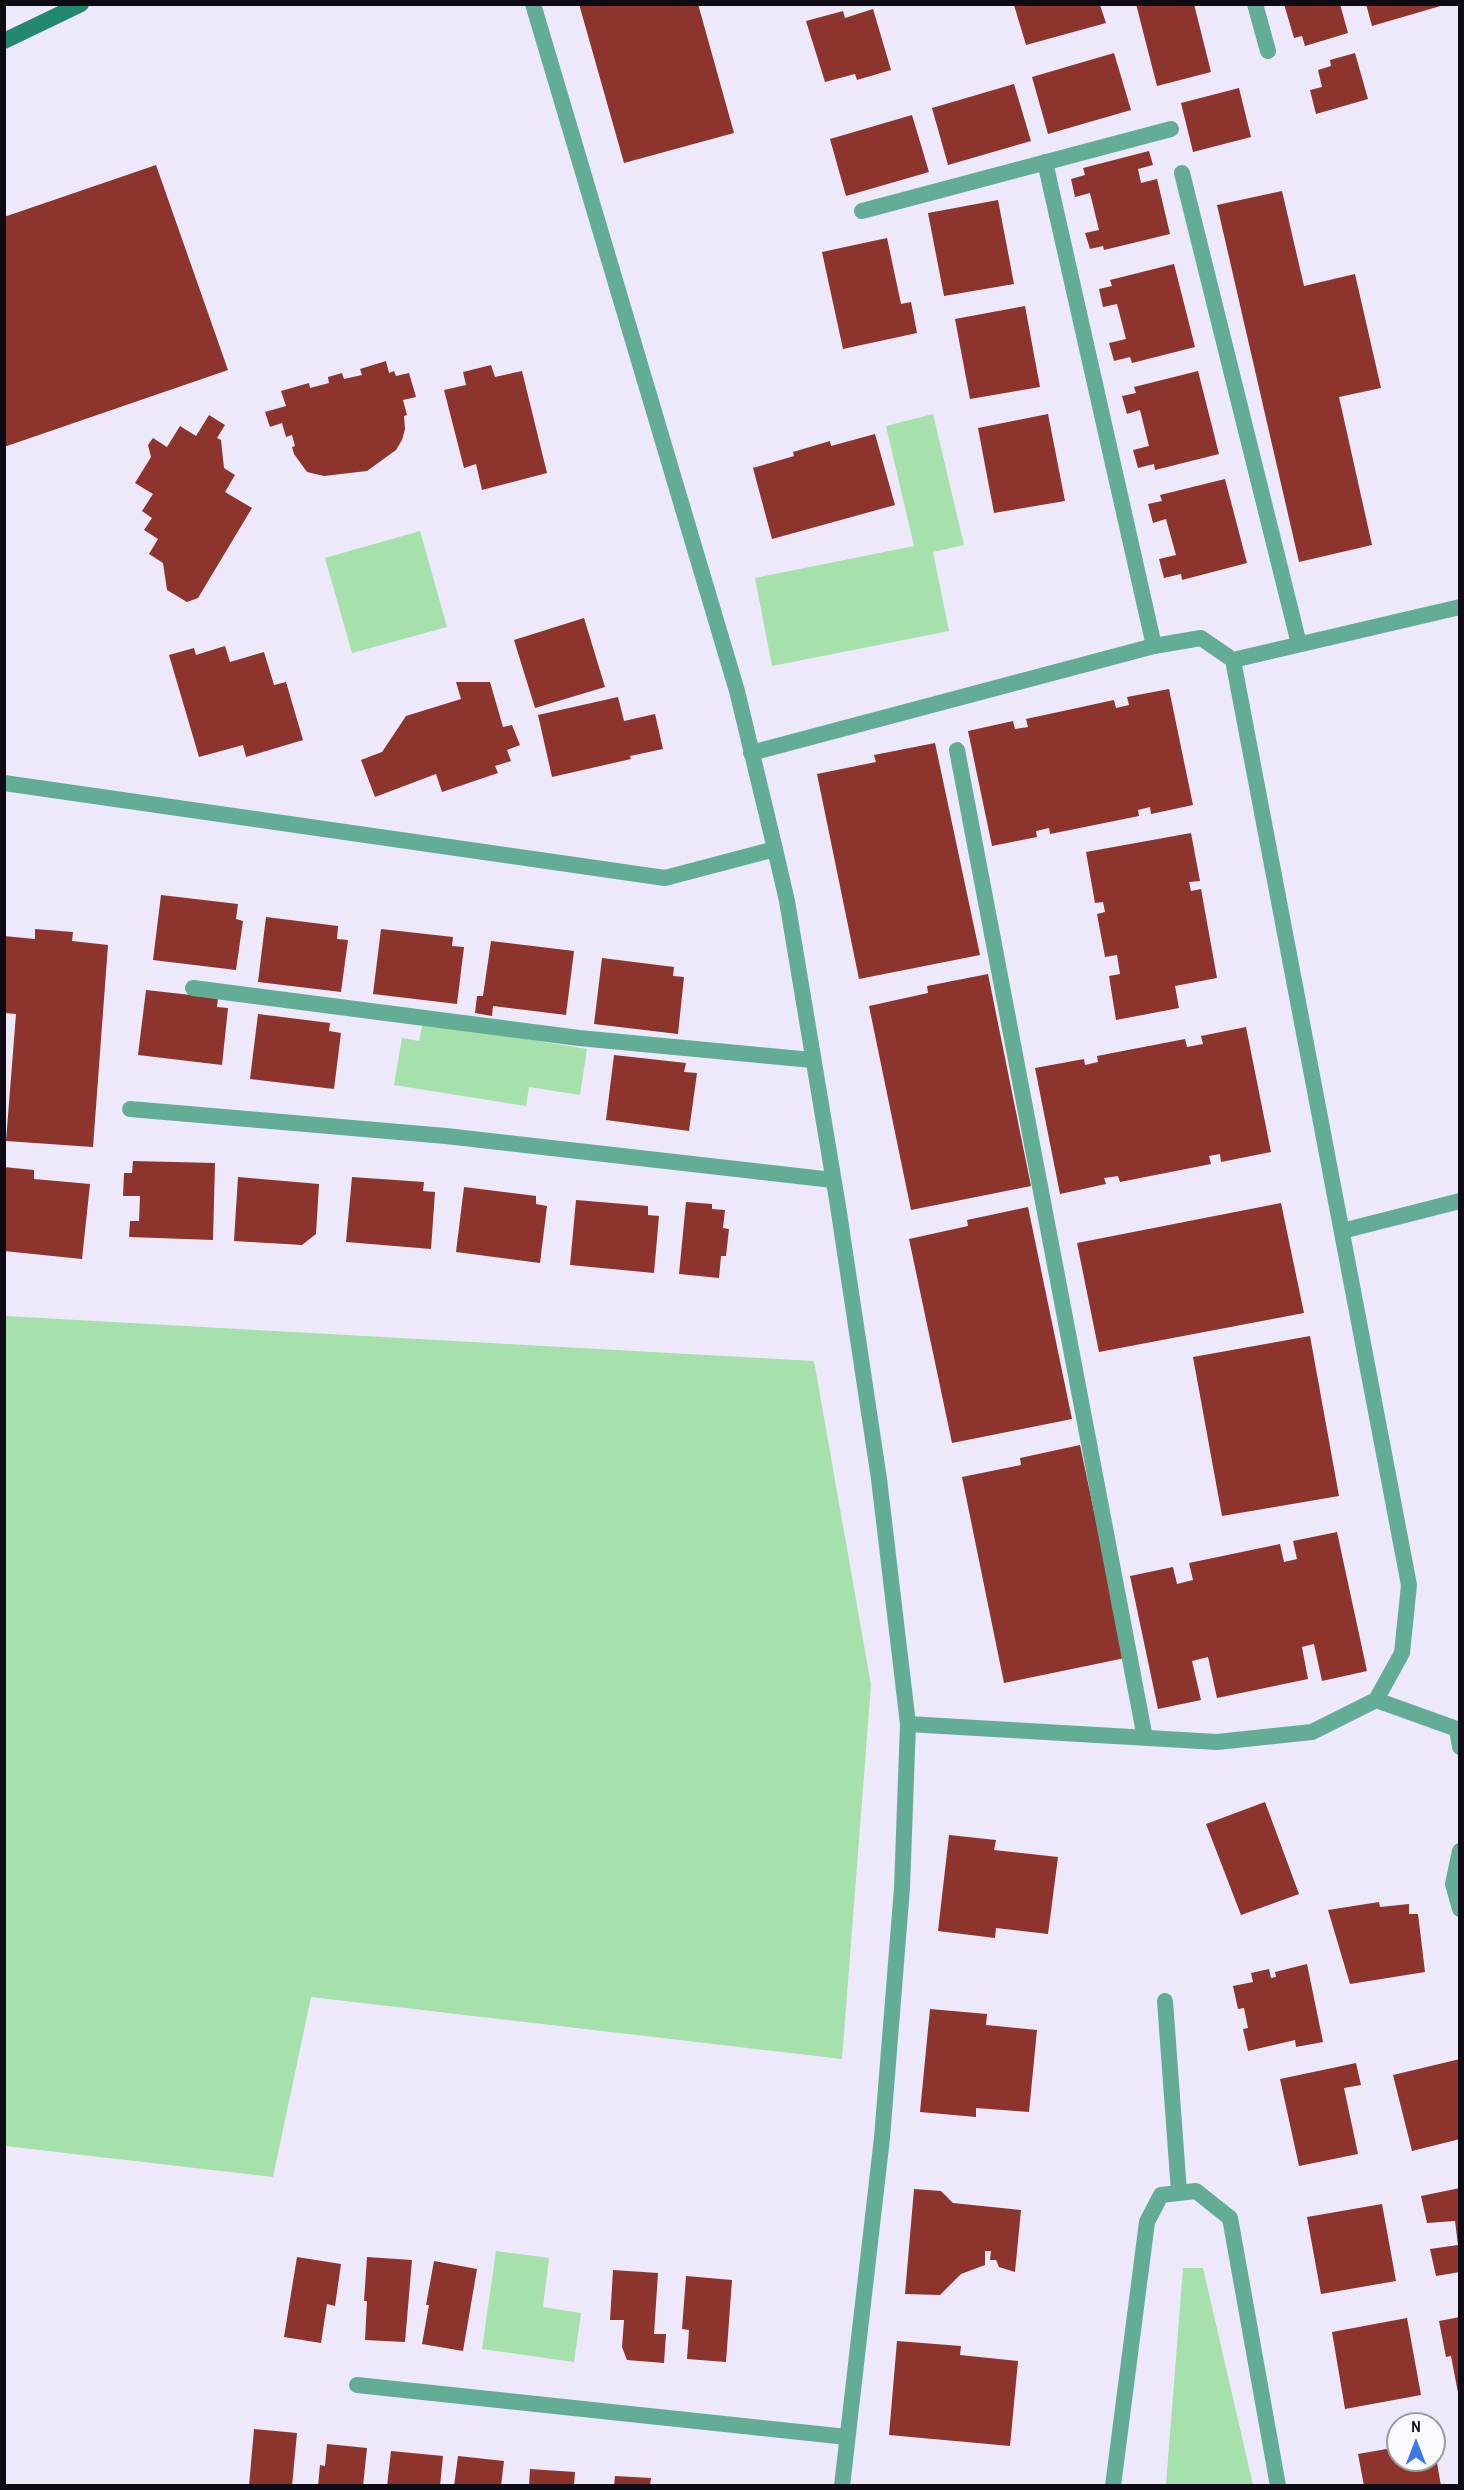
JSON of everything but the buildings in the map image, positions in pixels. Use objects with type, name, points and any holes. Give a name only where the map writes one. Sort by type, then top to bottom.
[{"type":"main road","points":[[4,41],[81,4]]},
{"type":"street","points":[[533,4],[737,692],[776,849],[787,901],[833,1180],[879,1479],[908,1724],[902,1888],[882,2138],[842,2486]]},
{"type":"street","points":[[1255,4],[1268,51]]},
{"type":"street","points":[[862,211],[1171,129]]},
{"type":"street","points":[[1045,162],[1154,646]]},
{"type":"street","points":[[1182,173],[1299,644]]},
{"type":"street","points":[[1233,660],[1460,607]]},
{"type":"street","points":[[752,753],[1154,646],[1201,638],[1233,660],[1409,1585],[1402,1653],[1376,1701],[1311,1732],[1217,1742],[908,1724]]},
{"type":"street","points":[[957,750],[1145,1738]]},
{"type":"street","points":[[4,783],[665,878],[776,849]]},
{"type":"street","points":[[193,988],[579,1038],[812,1060]]},
{"type":"street","points":[[130,1109],[446,1136],[833,1180]]},
{"type":"street","points":[[1342,1231],[1460,1202]]},
{"type":"street","points":[[1376,1701],[1457,1729],[1460,1747]]},
{"type":"street","points":[[1460,1851],[1453,1884],[1460,1909]]},
{"type":"street","points":[[1165,2001],[1179,2192]]},
{"type":"street","points":[[1113,2486],[1147,2222],[1161,2195],[1196,2191],[1230,2218],[1278,2486]]},
{"type":"street","points":[[357,2385],[847,2436]]},
{"type":"green space","points":[[933,414],[964,545],[933,552],[949,631],[772,666],[755,578],[914,546],[886,426]]},
{"type":"green space","points":[[420,531],[447,627],[352,653],[325,558]]},
{"type":"green space","points":[[423,1022],[587,1049],[580,1095],[529,1087],[526,1106],[394,1085],[402,1038],[419,1041]]},
{"type":"green space","points":[[5,1316],[814,1361],[871,1685],[842,2059],[311,1997],[273,2177],[5,2146]]},
{"type":"green space","points":[[496,2251],[549,2258],[543,2307],[581,2313],[574,2362],[482,2349]]},
{"type":"green space","points":[[1183,2268],[1203,2268],[1253,2485],[1166,2485]]}]
